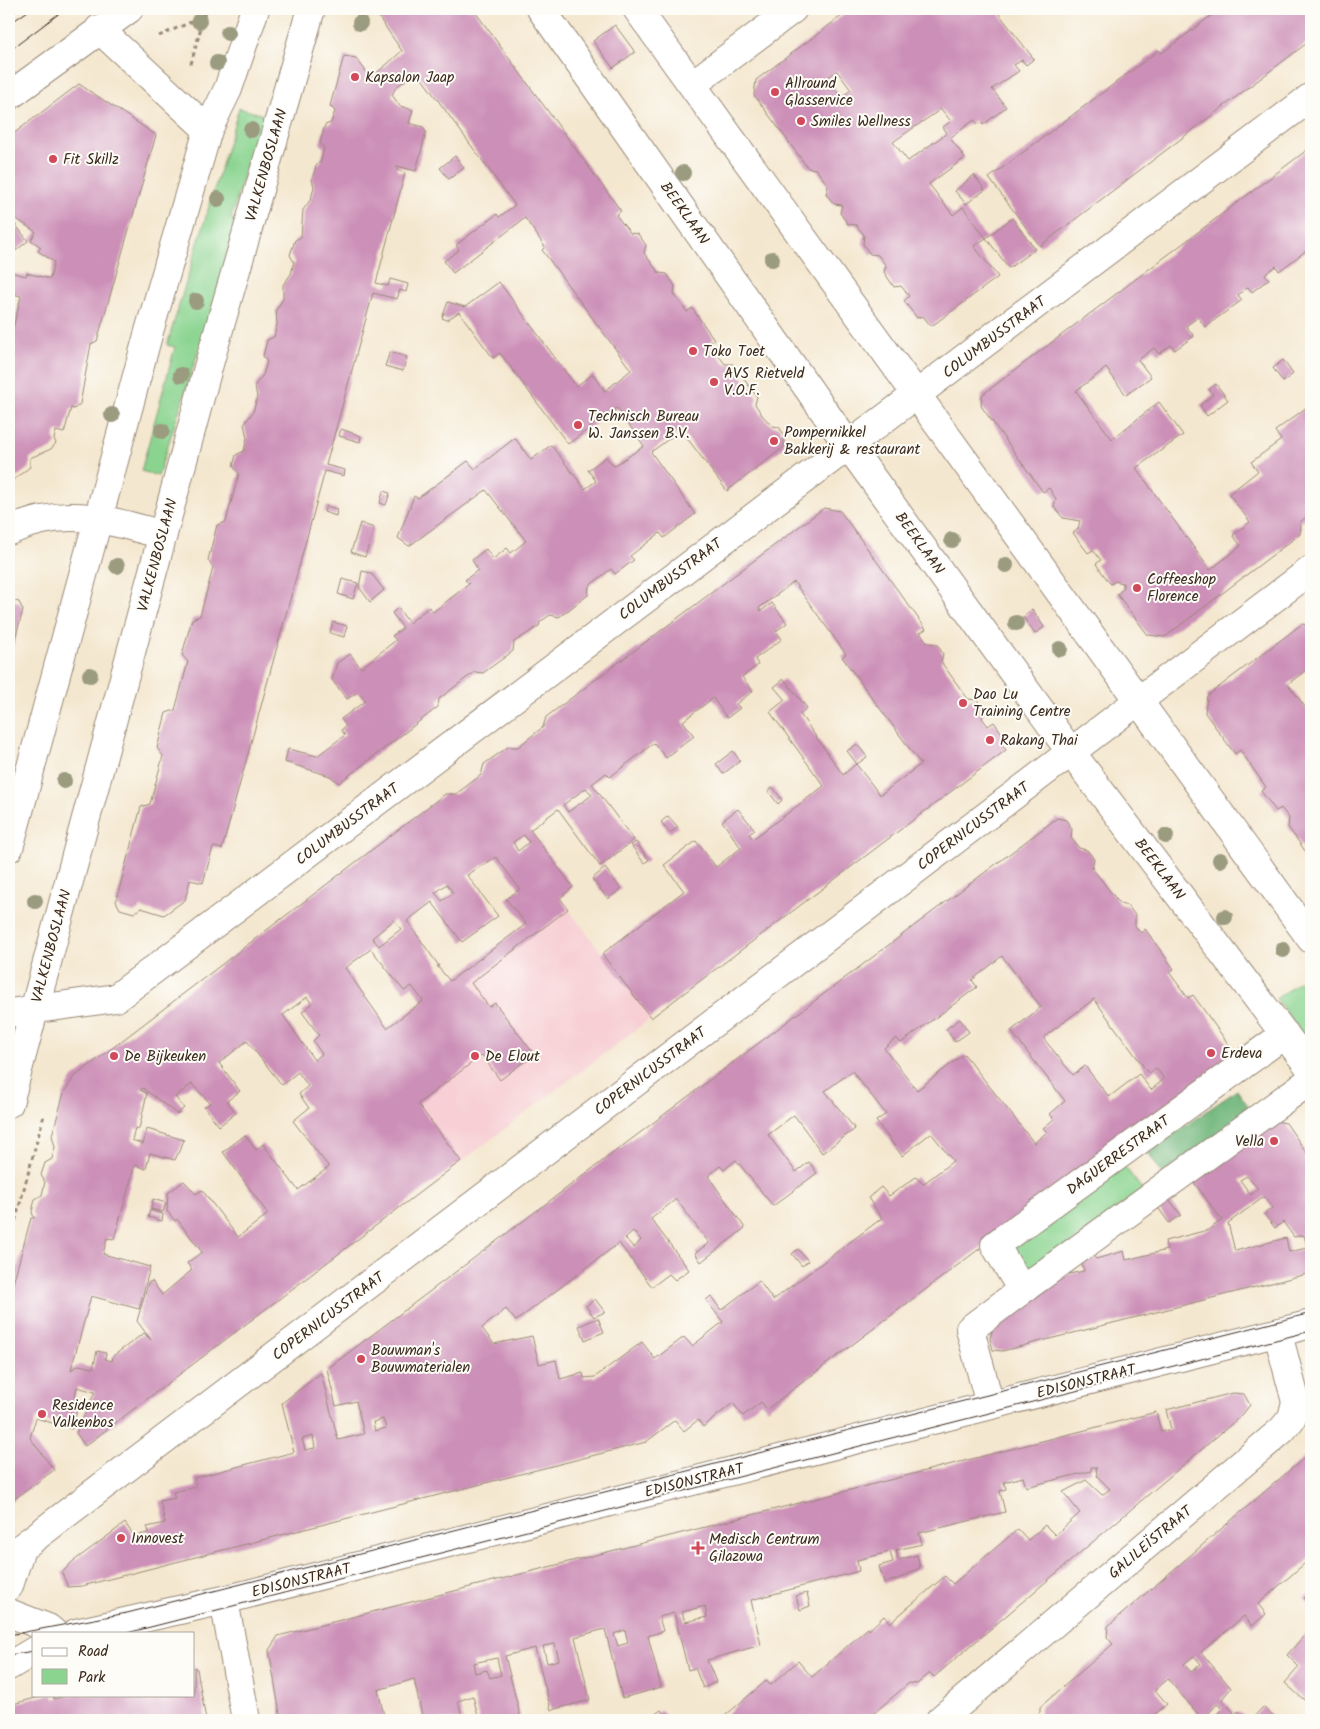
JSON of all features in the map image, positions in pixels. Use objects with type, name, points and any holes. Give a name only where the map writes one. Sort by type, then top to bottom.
[{"type":"street","points":[[9,96],[129,9]]},
{"type":"street","points":[[9,848],[100,518],[148,335],[208,130],[228,89],[255,9]]},
{"type":"street","name":"VALKENBOSLAAN","points":[[9,1103],[21,1012],[163,535],[208,364],[311,9]]},
{"type":"street","name":"BEEKLAAN","points":[[541,9],[848,444],[1070,752],[1311,1069]]},
{"type":"street","points":[[637,9],[1311,939]]},
{"type":"street","points":[[693,84],[793,9]]},
{"type":"street","points":[[99,29],[208,130]]},
{"type":"street","name":"COLUMBUSSTRAAT","points":[[21,1012],[116,998],[848,444],[916,395],[1311,97]]},
{"type":"street","points":[[9,531],[25,524],[64,516],[100,518],[163,535]]},
{"type":"street","name":"COPERNICUSSTRAAT","points":[[9,1586],[22,1548],[1311,570]]},
{"type":"street","name":"DAGUERRESTRAAT","points":[[1022,1290],[995,1245],[1285,1034]]},
{"type":"street","points":[[990,1405],[970,1329],[1311,1080]]},
{"type":"street","name":"EDISONSTRAAT","points":[[80,1632],[224,1600],[990,1405],[1278,1334],[1311,1324]]},
{"type":"street","name":"GALILEÏSTRAAT","points":[[940,1720],[1282,1430],[1292,1418],[1296,1402],[1278,1334]]},
{"type":"street","points":[[224,1600],[246,1720]]},
{"type":"street","points":[[9,1613],[48,1628],[53,1632]]},
{"type":"street","points":[[9,1645],[32,1640]]},
{"type":"street","points":[[9,1666],[32,1652]]},
{"type":"path","points":[[191,22],[211,9]]},
{"type":"path","points":[[199,34],[206,11]]},
{"type":"shaded area","name":"De Elout","points":[[560,898],[651,1018],[391,1215],[299,1094]]},
{"type":"green space","points":[[239,108],[267,116],[256,161],[248,159],[231,219],[240,222],[158,476],[141,471],[175,347],[167,345]]},
{"type":"green space","points":[[1309,974],[1311,976],[1311,1026],[1302,1033],[1276,999]]},
{"type":"green space","points":[[1237,1090],[1251,1110],[1162,1174],[1148,1152]]},
{"type":"green space","points":[[1120,1161],[1143,1190],[1024,1278],[1003,1248]]},
{"type":"building","points":[[373,9],[473,9],[621,211],[616,215],[630,233],[638,234],[646,245],[644,253],[659,273],[667,274],[675,286],[674,294],[687,312],[692,308],[714,339],[709,343],[725,364],[733,364],[757,397],[755,404],[762,415],[772,426],[779,427],[784,435],[784,447],[727,491],[681,430],[651,452],[695,514],[664,538],[660,533],[630,556],[634,560],[615,574],[611,569],[589,586],[588,595],[559,617],[550,615],[540,622],[539,626],[514,642],[513,651],[483,673],[475,672],[465,679],[439,699],[438,707],[339,783],[330,776],[285,762],[288,749],[317,756],[345,735],[341,730],[346,726],[341,719],[365,701],[358,692],[347,699],[332,680],[337,663],[350,654],[361,668],[396,640],[392,636],[403,628],[392,613],[398,608],[409,623],[429,607],[433,612],[469,584],[465,580],[478,570],[472,560],[486,549],[493,559],[507,548],[511,553],[526,541],[486,490],[409,546],[398,538],[414,496],[418,498],[468,461],[475,469],[515,438],[531,460],[551,445],[585,489],[596,481],[588,470],[606,457],[614,466],[644,446],[617,408],[568,444],[500,353],[493,358],[459,312],[447,320],[442,318],[448,302],[465,307],[499,282],[576,386],[593,374],[605,391],[631,370],[542,250],[545,247],[525,218],[453,273],[444,261],[459,250],[456,245],[497,214],[499,217],[515,205],[417,72],[396,87],[392,95],[400,106],[413,110],[409,123],[423,127],[426,132],[416,171],[397,166],[397,170],[405,173],[376,283],[388,286],[390,279],[408,284],[406,292],[400,290],[397,299],[373,293],[326,465],[345,470],[344,476],[325,471],[222,849],[213,847],[203,883],[190,880],[185,900],[164,915],[141,908],[134,913],[120,909],[116,901],[141,807],[150,804],[163,756],[157,748],[166,713],[175,710],[188,662],[182,655],[192,619],[200,616],[213,568],[208,560],[217,525],[226,522],[239,474],[233,466],[236,455],[244,451],[247,438],[244,424],[253,412],[257,398],[255,385],[263,375],[267,362],[263,356],[267,340],[274,337],[277,324],[276,310],[283,299],[283,285],[291,274],[294,262],[290,255],[295,240],[301,237],[303,210],[311,199],[314,187],[312,179],[316,166],[321,161],[324,148],[320,143],[325,125],[331,123],[335,111],[330,106],[344,56],[356,58],[371,78],[402,51]]},
{"type":"building","points":[[851,9],[998,9],[996,10],[1034,59],[1026,65],[1022,60],[1014,65],[1019,71],[992,89],[1006,107],[983,125],[981,122],[978,124],[974,120],[950,138],[965,158],[929,184],[953,215],[963,207],[986,238],[974,246],[998,277],[933,325],[930,325],[923,316],[917,318],[904,301],[909,296],[901,286],[894,287],[884,272],[886,266],[878,255],[870,254],[863,244],[864,235],[856,225],[848,224],[840,213],[842,205],[834,204],[826,194],[828,186],[816,169],[808,168],[754,95],[756,80]],"holes":[[[837,71],[851,90],[841,97],[827,78]],[[941,109],[951,121],[943,127],[947,133],[908,161],[893,142]]]},
{"type":"building","points":[[1220,9],[1311,9],[1311,40],[1040,246],[989,178],[1159,50],[1162,53]]},
{"type":"building","points":[[615,25],[635,52],[613,68],[593,41]]},
{"type":"building","points":[[79,84],[156,135],[97,341],[91,344],[80,404],[74,409],[71,408],[64,433],[56,431],[54,439],[56,443],[51,449],[30,458],[30,467],[9,483],[9,345],[21,296],[9,293],[9,272],[26,276],[27,273],[50,279],[54,262],[38,251],[41,247],[31,240],[36,232],[9,214],[9,137]]},
{"type":"building","points":[[1311,147],[1311,247],[1279,271],[1276,266],[1265,274],[1269,279],[1252,292],[1248,287],[1238,295],[1242,300],[1205,327],[1198,317],[1186,326],[1194,336],[1175,350],[1171,345],[1159,354],[1154,348],[1138,360],[1151,377],[1126,395],[1106,368],[1076,391],[1112,439],[1159,402],[1183,435],[1136,468],[1210,570],[1241,546],[1233,535],[1250,522],[1229,494],[1258,471],[1251,462],[1281,440],[1275,431],[1311,404],[1311,513],[1299,523],[1301,526],[1300,534],[1165,637],[1148,635],[1117,594],[1123,589],[1123,583],[1115,581],[1111,584],[1109,582],[1096,564],[1101,560],[1093,550],[1088,553],[1073,533],[1078,529],[1080,521],[1063,518],[1054,507],[1056,499],[1049,488],[1043,492],[981,406],[982,395]]},
{"type":"building","points":[[455,156],[464,168],[449,179],[440,168]]},
{"type":"building","points":[[974,175],[985,190],[966,204],[955,191]]},
{"type":"building","points":[[9,216],[28,241],[9,256]]},
{"type":"building","points":[[1012,218],[1035,249],[1009,268],[986,238]]},
{"type":"building","points":[[390,352],[407,357],[403,371],[385,366]]},
{"type":"building","points":[[1283,360],[1293,374],[1283,382],[1273,368]]},
{"type":"building","points":[[1216,384],[1228,400],[1207,416],[1200,405],[1213,395],[1209,389]]},
{"type":"building","points":[[341,429],[361,436],[360,442],[339,436]]},
{"type":"building","points":[[383,491],[390,493],[386,505],[380,503]]},
{"type":"building","points":[[326,506],[337,509],[336,516],[324,512]]},
{"type":"building","points":[[824,508],[840,511],[926,629],[920,633],[928,643],[937,644],[943,654],[941,662],[968,699],[977,700],[984,709],[982,718],[988,726],[994,722],[1006,739],[1001,743],[1006,750],[651,1018],[602,954],[684,891],[664,865],[696,841],[716,867],[741,848],[722,821],[738,809],[755,830],[749,834],[753,839],[824,786],[770,712],[785,700],[774,687],[784,679],[807,708],[800,714],[843,775],[856,764],[880,795],[921,764],[842,657],[846,654],[794,582],[759,608],[761,611],[772,603],[787,623],[776,631],[782,639],[755,659],[758,665],[742,677],[753,691],[736,704],[740,708],[727,718],[713,698],[683,721],[694,736],[666,758],[654,743],[610,777],[606,773],[592,784],[634,840],[600,866],[558,809],[530,830],[573,887],[560,898],[568,909],[471,983],[489,1007],[495,1003],[534,1054],[500,1080],[482,1055],[418,1104],[461,1161],[85,1446],[76,1433],[95,1392],[77,1387],[72,1409],[77,1410],[72,1429],[36,1418],[30,1438],[54,1470],[9,1503],[9,1298],[31,1218],[34,1218],[32,1212],[35,1199],[42,1195],[45,1182],[41,1175],[45,1163],[52,1159],[55,1147],[52,1135],[64,1093],[73,1078],[445,794],[456,794],[481,775],[484,764],[508,747],[518,747],[543,727],[546,717]],"holes":[[[586,788],[592,795],[568,812],[563,805]],[[524,835],[529,842],[518,851],[513,842]],[[496,857],[520,889],[506,899],[526,924],[450,981],[437,966],[439,966],[407,921],[432,902],[462,942],[498,916],[467,875]],[[447,884],[453,893],[442,901],[435,893]],[[394,920],[401,929],[379,946],[372,938]],[[371,949],[404,991],[412,986],[423,1001],[387,1028],[345,968]],[[307,997],[312,1004],[302,1012],[319,1035],[313,1041],[322,1054],[314,1060],[283,1015]],[[247,1041],[282,1085],[298,1072],[308,1086],[299,1094],[309,1108],[293,1121],[329,1167],[298,1190],[263,1144],[256,1150],[245,1135],[223,1152],[268,1214],[238,1237],[202,1190],[196,1194],[184,1181],[168,1193],[167,1211],[175,1221],[177,1219],[202,1252],[187,1263],[192,1270],[162,1295],[152,1281],[148,1283],[137,1321],[151,1340],[144,1333],[113,1356],[112,1361],[105,1359],[106,1353],[97,1351],[93,1368],[79,1365],[71,1370],[91,1296],[139,1309],[150,1267],[103,1254],[107,1238],[114,1239],[135,1165],[146,1169],[150,1153],[175,1160],[184,1140],[147,1129],[143,1144],[132,1140],[135,1128],[139,1129],[147,1093],[140,1090],[143,1088],[177,1114],[184,1108],[175,1097],[192,1084],[210,1103],[204,1107],[219,1126],[236,1113],[227,1101],[240,1091],[219,1063]]]},
{"type":"building","points":[[360,523],[374,528],[365,557],[351,552]]},
{"type":"building","points":[[362,571],[371,573],[384,590],[370,602],[359,587]]},
{"type":"building","points":[[342,579],[358,583],[353,599],[338,594]]},
{"type":"building","points":[[9,592],[13,593],[10,600],[19,602],[23,610],[9,661]]},
{"type":"building","points":[[1032,609],[1044,627],[1035,634],[1023,617]]},
{"type":"building","points":[[333,622],[347,626],[344,637],[330,633]]},
{"type":"building","points":[[1302,624],[1311,626],[1311,666],[1288,684],[1311,715],[1311,859],[1288,827],[1289,818],[1281,808],[1276,811],[1261,791],[1266,787],[1240,750],[1235,754],[1205,713],[1207,696]]},
{"type":"building","points":[[857,744],[867,757],[857,764],[847,751]]},
{"type":"building","points":[[733,751],[740,761],[723,774],[716,764]]},
{"type":"building","points":[[773,787],[782,800],[778,804],[768,791]]},
{"type":"building","points":[[668,816],[678,827],[670,833],[661,822]]},
{"type":"building","points":[[1057,818],[1066,820],[1072,829],[1071,838],[1079,848],[1087,850],[1094,859],[1092,868],[1120,904],[1128,906],[1135,915],[1135,926],[1141,933],[1145,929],[1174,969],[1169,972],[1188,998],[1193,995],[1229,1045],[1227,1062],[767,1409],[761,1402],[743,1416],[733,1403],[703,1427],[698,1420],[684,1431],[675,1420],[646,1442],[82,1586],[68,1587],[62,1573],[71,1563],[125,1523],[134,1536],[148,1533],[147,1527],[165,1523],[160,1501],[175,1498],[173,1492],[196,1487],[194,1478],[294,1452],[282,1403],[321,1373],[338,1440],[364,1434],[356,1401],[336,1406],[327,1369]],"holes":[[[1002,956],[1041,1007],[1011,1031],[1065,1101],[1050,1114],[1054,1119],[1043,1128],[1047,1132],[1034,1143],[964,1054],[917,1090],[884,1048],[896,1038],[901,1043],[977,987],[972,980]],[[1094,999],[1149,1074],[1156,1068],[1164,1079],[1151,1090],[1139,1074],[1109,1097],[1085,1066],[1073,1075],[1044,1037]],[[852,1071],[886,1114],[876,1121],[902,1156],[931,1133],[953,1161],[923,1184],[916,1177],[889,1196],[881,1187],[868,1198],[882,1218],[773,1300],[759,1281],[721,1310],[711,1296],[706,1300],[723,1322],[692,1346],[684,1337],[655,1359],[642,1342],[595,1377],[584,1378],[583,1373],[560,1379],[556,1360],[539,1364],[532,1336],[494,1344],[482,1328],[506,1309],[516,1321],[619,1243],[652,1287],[669,1274],[675,1280],[689,1270],[651,1219],[676,1199],[709,1243],[695,1253],[701,1262],[745,1228],[708,1176],[720,1166],[724,1170],[736,1160],[773,1206],[817,1173],[809,1162],[796,1172],[768,1135],[794,1115],[822,1153],[855,1129],[825,1091]],[[633,1231],[641,1240],[634,1248],[625,1238]],[[383,1419],[386,1428],[375,1431],[373,1422]],[[313,1436],[315,1448],[305,1450],[302,1439]]]},
{"type":"building","points":[[636,842],[649,860],[644,863],[631,845]]},
{"type":"building","points":[[605,868],[621,889],[608,899],[592,879]]},
{"type":"building","points":[[960,1019],[969,1032],[955,1042],[946,1029]]},
{"type":"building","points":[[1270,1120],[1286,1123],[1311,1159],[1311,1273],[1002,1351],[993,1350],[990,1338],[993,1328],[1064,1275],[1084,1271],[1082,1263],[1092,1254],[1096,1259],[1124,1251],[1126,1260],[1167,1250],[1165,1241],[1208,1230],[1222,1220],[1192,1180]],"holes":[[[1247,1176],[1258,1189],[1251,1195],[1240,1180]],[[1264,1197],[1272,1208],[1264,1214],[1275,1228],[1283,1222],[1294,1237],[1304,1235],[1307,1248],[1289,1252],[1286,1238],[1235,1251],[1228,1223]]]},
{"type":"building","points":[[1168,1198],[1181,1215],[1169,1223],[1157,1206]]},
{"type":"building","points":[[153,1199],[166,1203],[163,1212],[151,1209]]},
{"type":"building","points":[[150,1210],[163,1214],[162,1221],[148,1217]]},
{"type":"building","points":[[798,1249],[808,1261],[802,1266],[792,1254]]},
{"type":"building","points":[[595,1299],[605,1312],[594,1317],[586,1306]]},
{"type":"building","points":[[598,1318],[604,1332],[585,1340],[579,1326]]},
{"type":"building","points":[[1233,1393],[1244,1394],[1250,1405],[1242,1415],[934,1677],[930,1673],[917,1684],[909,1683],[874,1713],[874,1720],[720,1720],[766,1681],[771,1685],[798,1661],[812,1677],[884,1616],[890,1623],[945,1576],[953,1584],[1018,1529],[1028,1540],[1045,1525],[1055,1535],[1080,1513],[1063,1492],[1086,1480],[1102,1495],[1110,1489],[1097,1476],[1096,1467],[1091,1467],[1091,1471],[1026,1487],[1023,1477],[1004,1482],[1006,1489],[1000,1491],[1005,1512],[919,1533],[922,1544],[896,1550],[898,1560],[917,1555],[920,1568],[898,1579],[884,1583],[879,1566],[893,1562],[890,1552],[857,1560],[859,1571],[751,1600],[761,1645],[707,1660],[716,1682],[703,1688],[695,1668],[688,1670],[674,1613],[659,1617],[663,1631],[648,1636],[661,1687],[641,1693],[622,1698],[605,1629],[575,1637],[590,1700],[551,1710],[535,1648],[505,1656],[521,1719],[479,1720],[473,1696],[458,1701],[463,1720],[423,1720],[414,1679],[378,1690],[385,1720],[281,1720],[269,1650],[278,1636],[1156,1412],[1161,1432],[1171,1429],[1166,1410]],"holes":[[[705,1606],[707,1617],[685,1622],[682,1612]],[[625,1630],[628,1643],[618,1646],[614,1634]],[[555,1644],[559,1660],[547,1663],[543,1646]],[[497,1658],[501,1675],[490,1678],[487,1670],[475,1673],[473,1663]]]},
{"type":"building","points":[[1311,1452],[1311,1558],[1258,1604],[1266,1614],[1252,1626],[1244,1616],[1201,1652],[1231,1688],[1222,1699],[1234,1713],[1227,1720],[1219,1720],[1215,1716],[1222,1709],[1217,1704],[1203,1720],[1168,1679],[1155,1690],[1167,1704],[1152,1717],[1155,1720],[1030,1720],[1040,1712],[1040,1707],[1113,1644],[1107,1637],[1108,1626]],"holes":[[[1194,1656],[1201,1664],[1191,1672],[1184,1664]]]},
{"type":"building","points":[[1311,1592],[1311,1607],[1304,1598]]},
{"type":"building","points":[[807,1593],[810,1606],[800,1610],[796,1596]]},
{"type":"building","points":[[1309,1630],[1311,1632],[1311,1706],[1285,1683],[1299,1667],[1287,1655]]},
{"type":"building","points":[[195,1668],[197,1669],[206,1720],[9,1720],[9,1705],[43,1696],[53,1696],[54,1699],[64,1696],[195,1696]]},
{"type":"building","points":[[1263,1707],[1277,1720],[1251,1720]]},
{"type":"building","points":[[661,1710],[670,1720],[658,1720],[654,1715]]},
{"type":"building","points":[[1238,1711],[1248,1720],[1237,1720],[1233,1716]]},
{"type":"tram line","points":[[9,24],[31,9]]},
{"type":"tram line","points":[[9,51],[65,9]]},
{"type":"tram line","points":[[9,1635],[127,1613],[1311,1313]]},
{"type":"tram line","points":[[131,1632],[1311,1331]]},
{"type":"tram line","points":[[9,1655],[32,1651]]},
{"type":"place","name":"Kapsalon Jaap","points":[[355,77]]},
{"type":"place","name":"Allround Glasservice","points":[[775,92]]},
{"type":"place","name":"Smiles Wellness","points":[[801,121]]},
{"type":"place","name":"Fit Skillz","points":[[53,159]]},
{"type":"place","name":"Toko Toet","points":[[693,351]]},
{"type":"place","name":"AVS Rietveld V.O.F.","points":[[714,382]]},
{"type":"place","name":"Technisch Bureau W. Janssen B.V.","points":[[578,425]]},
{"type":"place","name":"Pompernikkel Bakkerij & restaurant","points":[[774,441]]},
{"type":"place","name":"Coffeeshop Florence","points":[[1137,588]]},
{"type":"place","name":"Dao Lu Training Centre","points":[[963,703]]},
{"type":"place","name":"Rakang Thai","points":[[990,740]]},
{"type":"place","name":"Erdeva","points":[[1211,1053]]},
{"type":"place","name":"De Bijkeuken","points":[[114,1056]]},
{"type":"place","name":"De Elout","points":[[475,1056]]},
{"type":"place","name":"Vella","points":[[1274,1141]]},
{"type":"place","name":"Bouwman's Bouwmaterialen","points":[[361,1359]]},
{"type":"place","name":"Residence Valkenbos","points":[[42,1414]]},
{"type":"place","name":"Innovest","points":[[121,1538]]},
{"type":"place","name":"Medisch Centrum Gilazowa","points":[[698,1548]]}]
